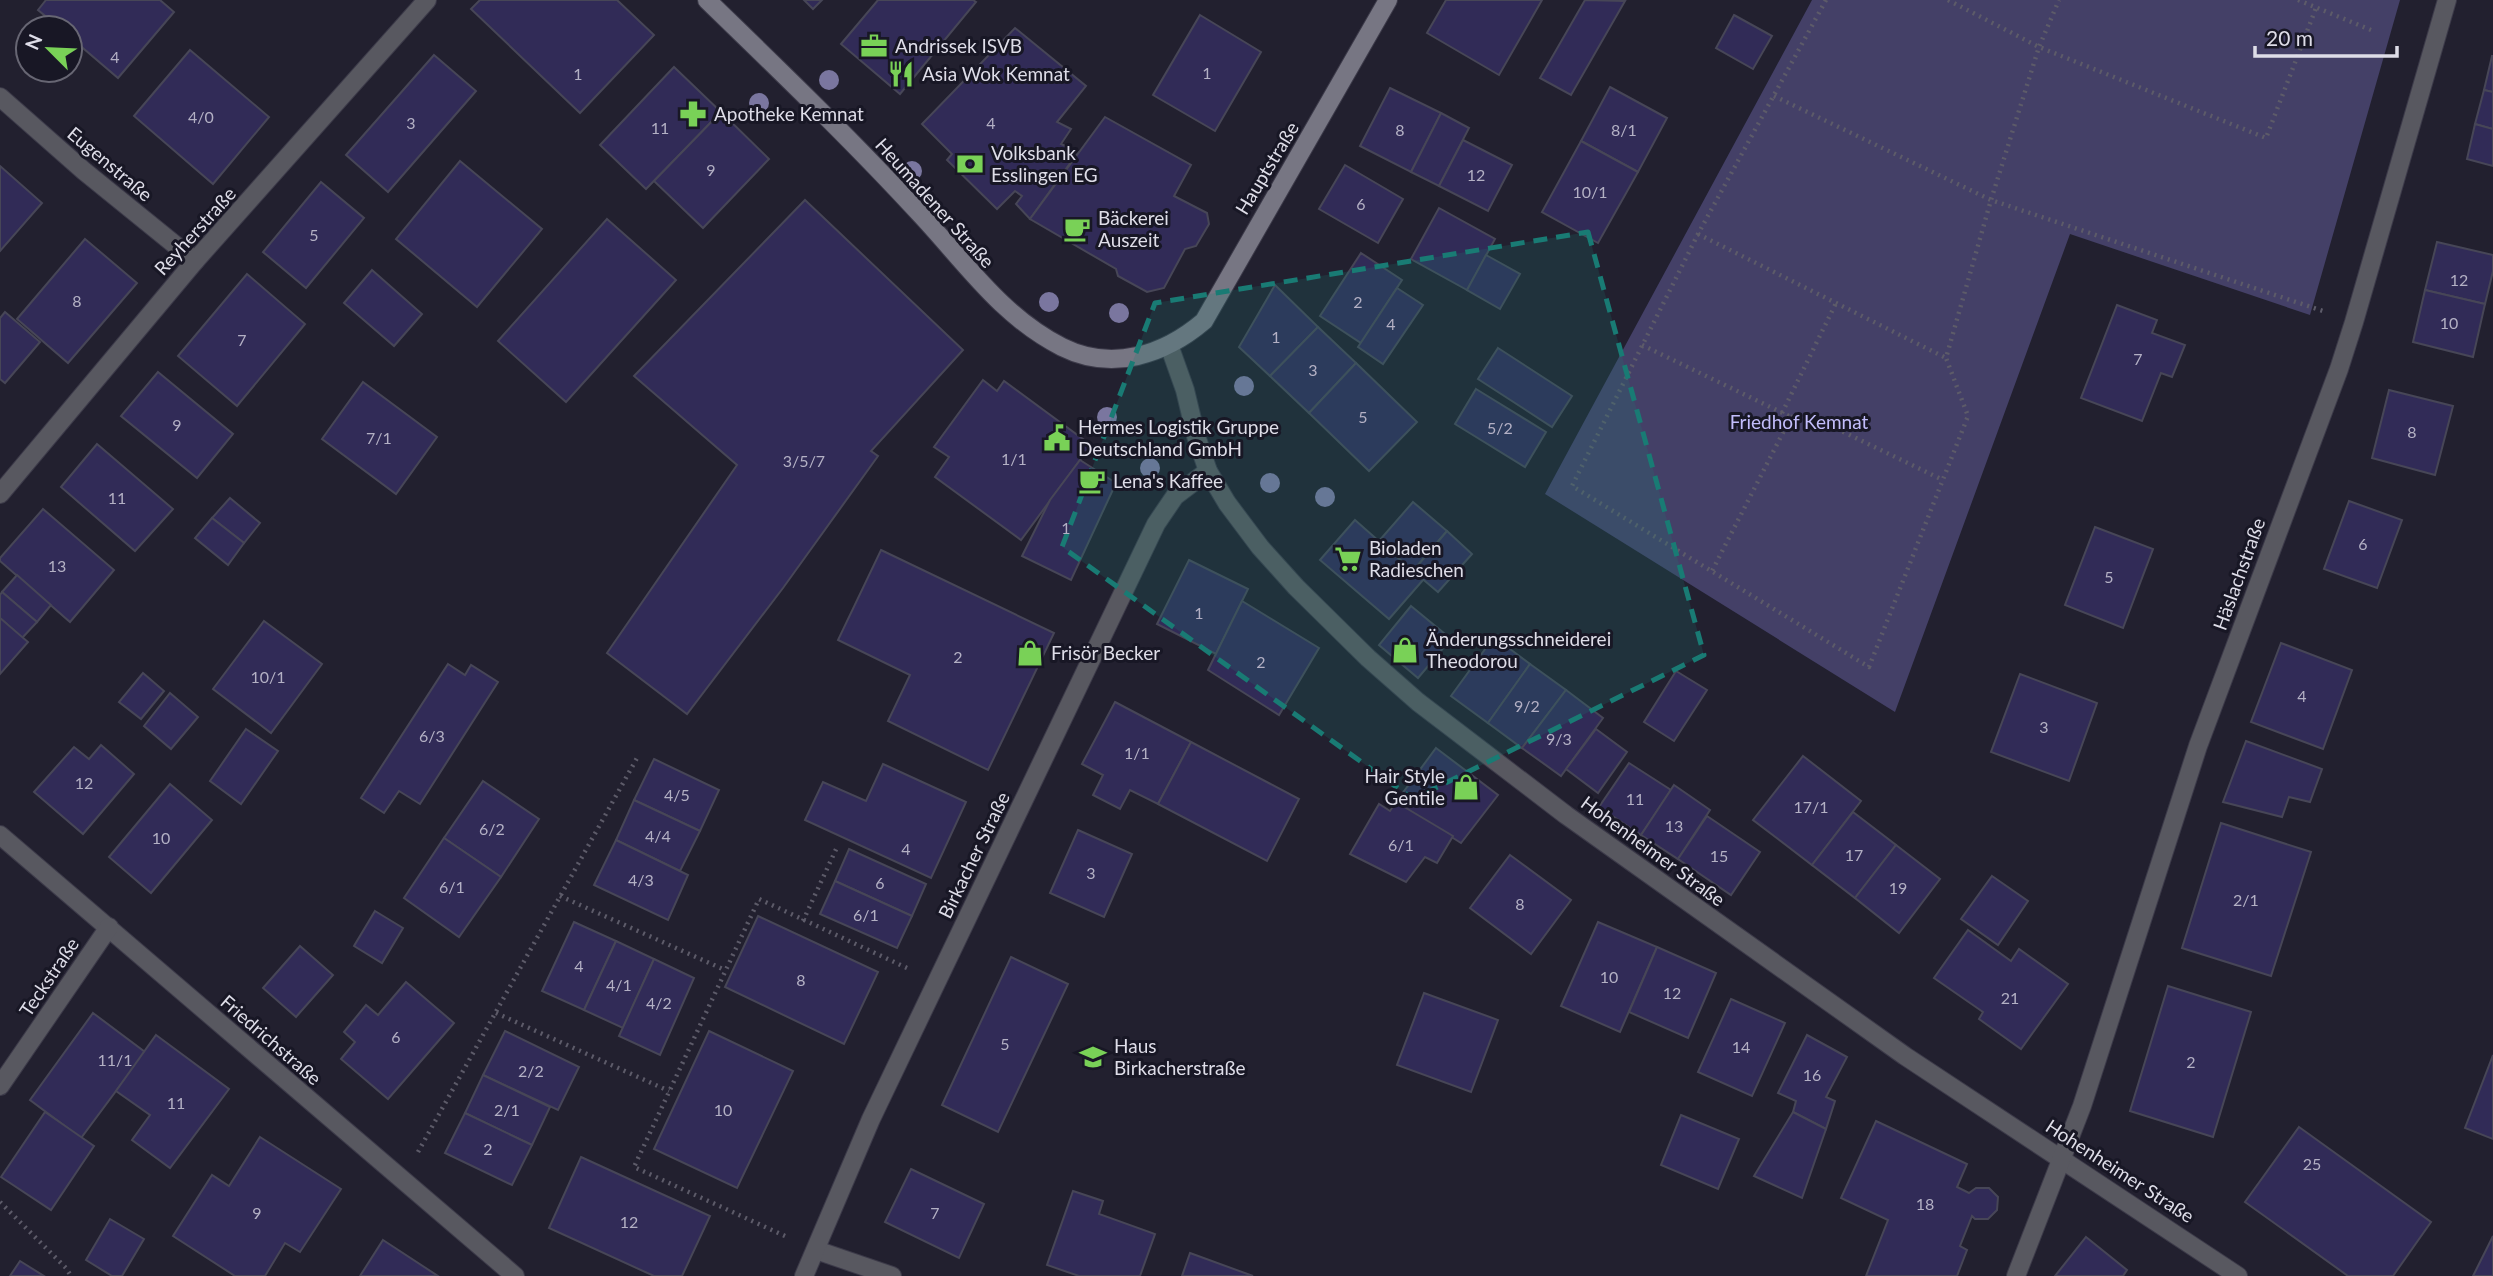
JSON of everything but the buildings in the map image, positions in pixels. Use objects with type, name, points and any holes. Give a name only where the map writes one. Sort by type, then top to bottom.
[{"type":"main road","name":"Heumadener Straße","points":[[707,0],[838,128],[912,205],[982,286],[1030,325],[1063,348],[1095,357],[1153,354],[1169,345]]},
{"type":"main road","name":"Hauptstraße","points":[[1169,345],[1204,321],[1388,0]]},
{"type":"street","name":"Reyherstraße","points":[[0,494],[195,261],[427,0]]},
{"type":"street","name":"Häslachstraße","points":[[2017,1276],[2082,1106],[2199,746],[2354,322],[2447,0]]},
{"type":"street","name":"Eugenstraße","points":[[0,97],[84,171],[195,261]]},
{"type":"street","name":"Hohenheimer Straße","points":[[1169,345],[1208,471],[1227,503],[1260,547],[1329,620],[1418,702],[1566,815],[1905,1056],[2238,1276]]},
{"type":"street","name":"Birkacher Straße","points":[[804,1276],[936,981],[1156,524],[1175,496],[1208,471]]},
{"type":"street","name":"Friedrichstraße","points":[[0,835],[515,1276]]},
{"type":"street","name":"Teckstraße","points":[[0,1086],[109,927]]},
{"type":"street","points":[[816,1250],[892,1276]]},
{"type":"path","points":[[1826,0],[1698,233],[1572,486],[1869,667],[1968,416],[1946,358],[1991,200],[2039,47],[2059,0]]},
{"type":"path","points":[[1948,0],[2039,47],[2266,138],[2316,8]]},
{"type":"path","points":[[2298,0],[2371,30]]},
{"type":"path","points":[[1774,96],[1991,200],[2354,322]]},
{"type":"path","points":[[1698,233],[1946,358]]},
{"type":"path","points":[[1782,413],[1836,303]]},
{"type":"path","points":[[1642,345],[1782,413],[1791,417],[1806,414],[1943,480]]},
{"type":"path","points":[[1712,571],[1791,417]]},
{"type":"path","points":[[403,1180],[637,758]]},
{"type":"path","points":[[803,921],[838,845]]},
{"type":"path","points":[[560,896],[725,970]]},
{"type":"path","points":[[816,1250],[634,1167],[759,900],[936,981]]},
{"type":"path","points":[[496,1013],[669,1091]]},
{"type":"path","points":[[0,1202],[71,1276]]},
{"type":"highlighted area","points":[[1588,232],[1704,655],[1413,799],[1062,547],[1155,303]]},
{"type":"green space","name":"Friedhof Kemnat","points":[[1812,0],[2400,0],[2310,315],[2070,234],[1895,712],[1545,494]]},
{"type":"place","name":"Andrissek ISVB","points":[[874,46]]},
{"type":"place","name":"Asia Wok Kemnat","points":[[901,74]]},
{"type":"place","name":"Apotheke Kemnat","points":[[693,114]]},
{"type":"place","name":"Volksbank Esslingen EG","points":[[970,164]]},
{"type":"place","name":"Bäckerei Auszeit","points":[[1077,229]]},
{"type":"place","name":"Hermes Logistik Gruppe Deutschland GmbH","points":[[1057,438]]},
{"type":"place","name":"Lena's Kaffee","points":[[1092,481]]},
{"type":"place","name":"Bioladen Radieschen","points":[[1348,559]]},
{"type":"place","name":"Änderungsschneiderei Theodorou","points":[[1405,650]]},
{"type":"place","name":"Frisör Becker","points":[[1030,653]]},
{"type":"place","name":"Hair Style Gentile","points":[[1466,787]]},
{"type":"place","name":"Haus Birkacherstraße","points":[[1093,1057]]}]
